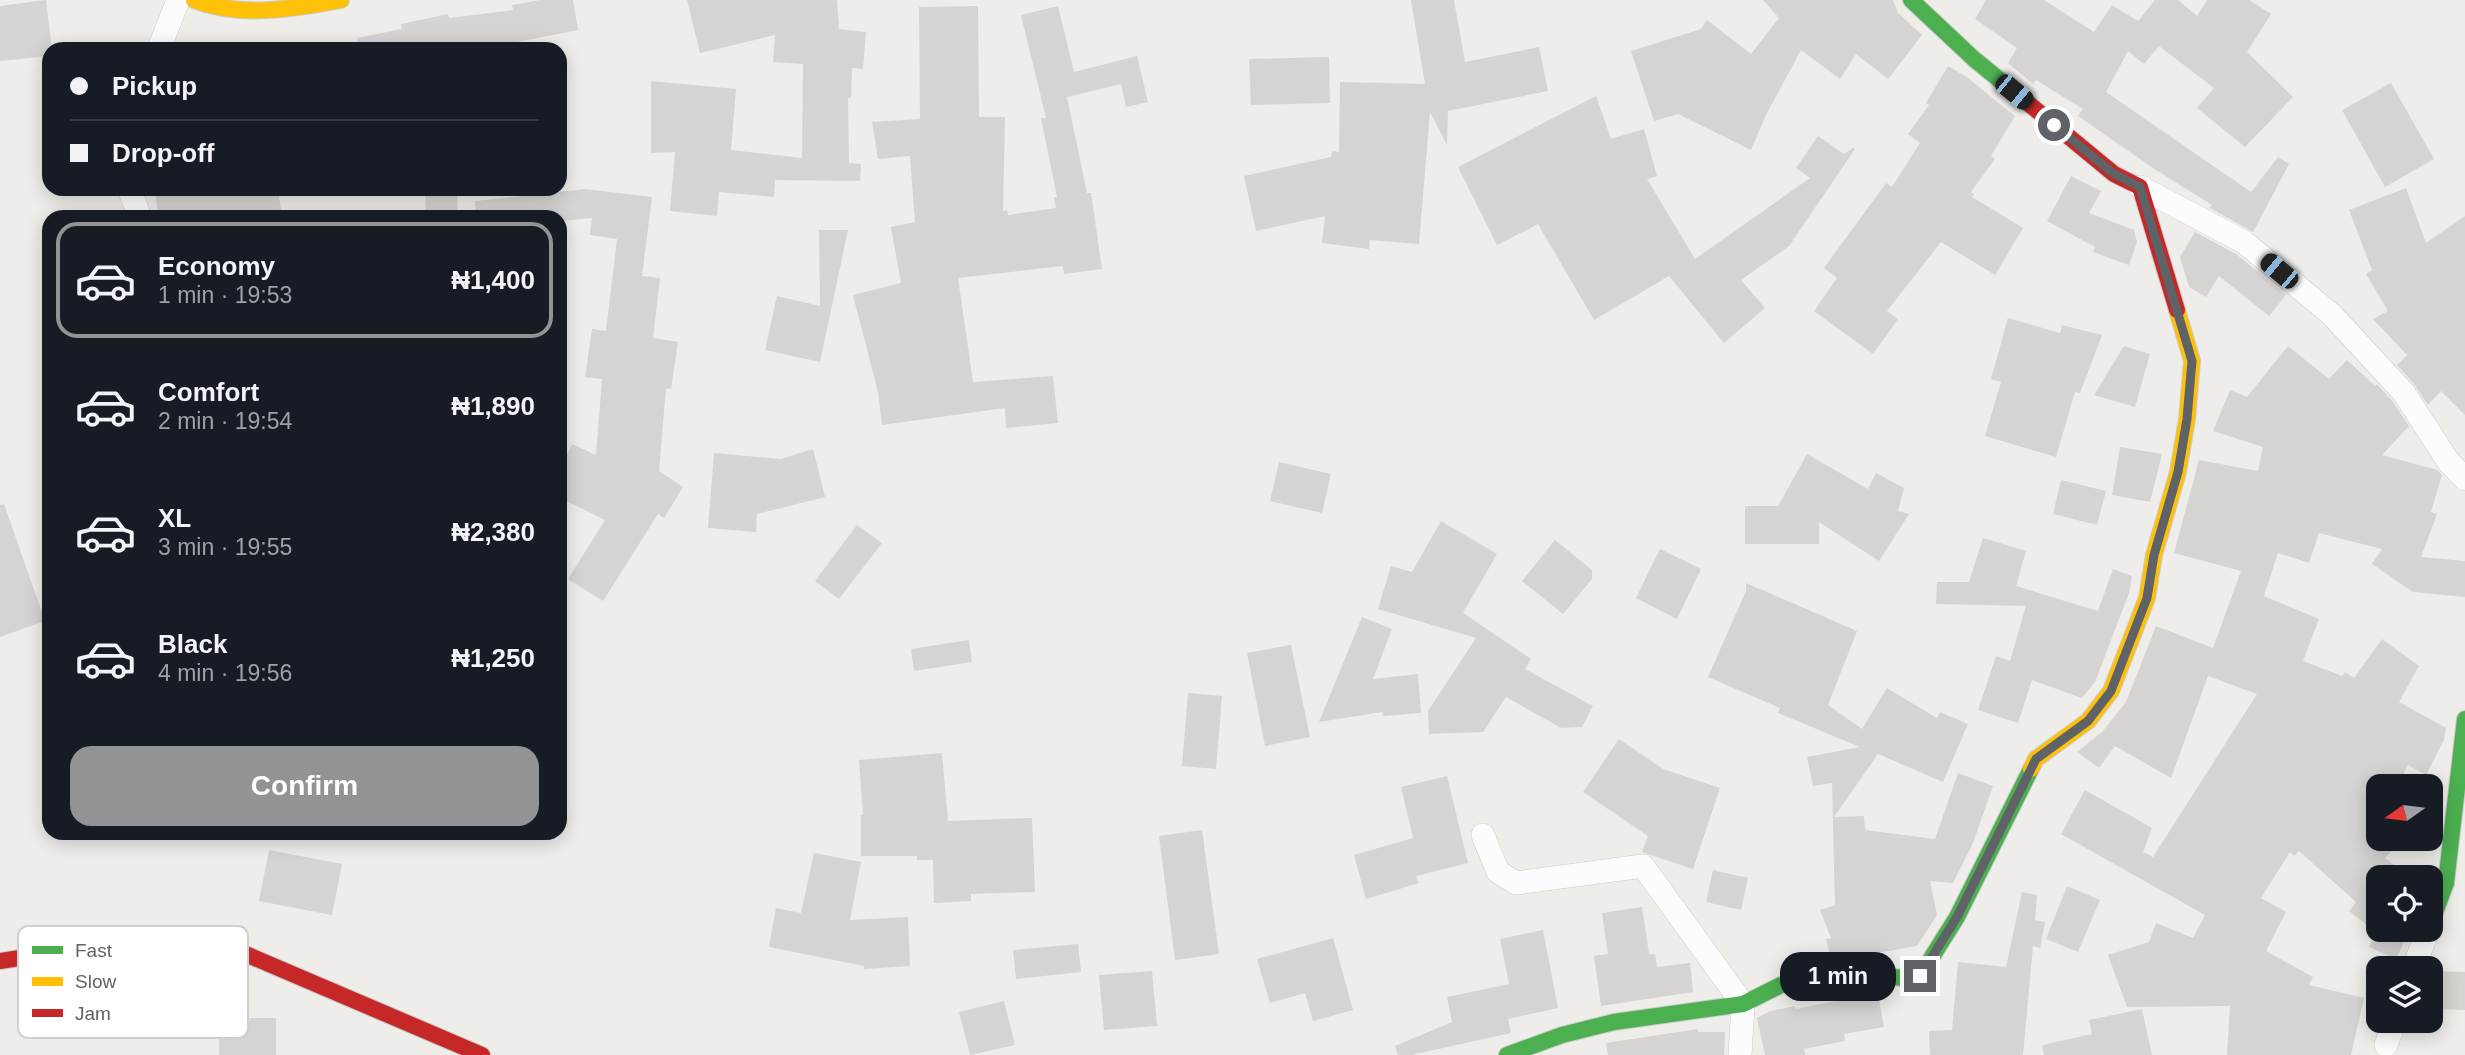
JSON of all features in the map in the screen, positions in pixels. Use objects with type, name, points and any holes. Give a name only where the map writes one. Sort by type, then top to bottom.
[{"type":"street","points":[[162,42],[178,0]]},
{"type":"street","points":[[194,0],[215,8],[287,10],[341,0]]},
{"type":"street","points":[[1911,0],[1974,59],[2114,174],[2244,242],[2332,315],[2403,393],[2448,461],[2465,479]]},
{"type":"street","points":[[1507,1055],[1558,1045],[1614,1022],[1743,1004],[1781,985],[1841,972],[1914,979],[1920,976],[1957,917],[2036,759],[2088,721],[2111,691],[2147,598],[2154,555],[2178,472],[2187,419],[2192,361],[2140,187]]},
{"type":"street","points":[[2443,889],[2465,719]]},
{"type":"street","points":[[1483,835],[1498,872],[1516,883],[1643,866],[1743,1004],[1740,1055]]},
{"type":"street","points":[[248,955],[482,1055]]},
{"type":"street","points":[[0,961],[18,958]]},
{"type":"street","points":[[2386,1045],[2390,1033]]},
{"type":"building","points":[[46,0],[51,42],[42,42],[42,57],[0,61],[0,6]]},
{"type":"building","points":[[540,0],[573,0],[578,30],[517,42],[357,42],[357,38],[402,29],[401,24],[448,14],[449,18],[513,10],[512,5]]},
{"type":"building","points":[[687,0],[837,0],[839,29],[866,32],[863,69],[852,68],[851,98],[848,98],[849,163],[861,164],[860,181],[775,180],[774,197],[719,192],[717,216],[670,211],[675,152],[651,153],[651,81],[736,89],[731,150],[802,158],[803,64],[773,62],[775,35],[700,53]]},
{"type":"building","points":[[1411,0],[1454,0],[1465,62],[1539,47],[1548,91],[1448,111],[1447,145],[1430,112],[1419,244],[1370,240],[1369,249],[1322,243],[1325,216],[1256,231],[1244,176],[1331,157],[1332,151],[1339,152],[1340,82],[1425,84]]},
{"type":"building","points":[[1763,0],[1893,0],[1898,13],[1922,35],[1888,79],[1856,54],[1840,79],[1801,50],[1766,115],[1751,150],[1678,114],[1654,121],[1631,51],[1701,29],[1707,20],[1751,54],[1779,18]]},
{"type":"building","points":[[1986,0],[2044,0],[2094,32],[2112,5],[2138,21],[2155,0],[2178,0],[2197,16],[2207,0],[2249,0],[2271,14],[2247,52],[2293,97],[2245,147],[2197,108],[2214,88],[2159,46],[2144,64],[2128,51],[2106,92],[2251,192],[2278,157],[2289,164],[2253,232],[2210,208],[2212,205],[2078,116],[2083,109],[2036,80],[2033,84],[2008,63],[2017,48],[1975,19]]},
{"type":"building","points":[[978,6],[979,117],[1005,117],[1003,211],[1007,210],[1008,215],[1056,208],[1054,197],[1057,197],[1041,118],[1046,118],[1021,15],[1058,6],[1074,72],[1137,56],[1148,102],[1126,107],[1121,84],[1067,97],[1087,193],[1091,193],[1102,269],[1064,274],[1063,266],[958,278],[973,382],[1053,376],[1058,423],[1006,428],[1005,408],[882,425],[878,392],[853,295],[901,283],[891,227],[915,222],[910,156],[878,159],[872,122],[920,119],[919,7]]},
{"type":"building","points":[[1329,57],[1330,103],[1251,105],[1249,59]]},
{"type":"building","points":[[1948,66],[1968,78],[2015,116],[1991,156],[1995,159],[1971,192],[1974,194],[1972,197],[2023,228],[1995,275],[1941,242],[1887,311],[1898,319],[1873,354],[1814,311],[1837,278],[1824,268],[1886,183],[1892,187],[1920,143],[1908,134],[1929,105],[1926,103]]},
{"type":"building","points":[[2391,83],[2434,159],[2385,187],[2342,110]]},
{"type":"building","points":[[1596,96],[1611,139],[1644,129],[1657,176],[1647,179],[1695,259],[1810,178],[1796,168],[1818,136],[1844,154],[1855,149],[1789,246],[1741,280],[1765,308],[1724,343],[1669,276],[1594,320],[1538,224],[1497,245],[1458,167]]},
{"type":"building","points":[[2071,176],[2101,191],[2089,213],[2134,230],[2137,242],[2129,265],[2093,252],[2095,247],[2047,221]]},
{"type":"building","points":[[2406,188],[2426,243],[2465,216],[2465,415],[2441,391],[2428,405],[2397,365],[2407,355],[2373,319],[2388,311],[2366,274],[2372,270],[2349,210]]},
{"type":"building","points":[[585,189],[652,197],[642,276],[660,278],[653,338],[678,342],[671,389],[666,388],[659,471],[683,487],[664,518],[658,514],[603,601],[568,579],[605,520],[567,501],[567,455],[572,444],[596,455],[602,379],[585,377],[592,329],[606,331],[617,239],[590,235],[592,218],[567,220],[567,210],[476,210],[475,201],[521,196],[567,196],[567,191]]},
{"type":"building","points":[[156,196],[279,196],[281,210],[157,210]]},
{"type":"building","points":[[425,196],[457,196],[458,210],[426,210]]},
{"type":"building","points":[[819,230],[848,230],[820,362],[765,350],[777,296],[820,306]]},
{"type":"building","points":[[2195,232],[2236,254],[2286,295],[2269,316],[2219,276],[2206,297],[2189,287],[2180,257]]},
{"type":"building","points":[[2008,318],[2060,333],[2062,325],[2102,335],[2080,393],[2075,392],[2056,457],[1985,436],[2001,382],[1991,379]]},
{"type":"building","points":[[2124,346],[2150,354],[2135,407],[2094,395]]},
{"type":"building","points":[[2288,346],[2329,379],[2347,360],[2375,386],[2377,384],[2409,426],[2382,455],[2437,470],[2442,475],[2431,512],[2437,514],[2421,557],[2465,561],[2465,597],[2413,592],[2372,564],[2382,549],[2319,533],[2309,563],[2278,553],[2264,596],[2319,619],[2303,661],[2342,676],[2345,672],[2354,678],[2382,639],[2419,666],[2399,702],[2446,728],[2444,740],[2427,774],[2408,765],[2403,774],[2366,774],[2366,851],[2391,851],[2385,858],[2394,865],[2366,865],[2366,924],[2349,911],[2356,902],[2299,851],[2294,856],[2290,852],[2261,898],[2286,912],[2266,951],[2313,977],[2309,985],[2364,998],[2351,1055],[2227,1055],[2230,1006],[2127,1007],[2108,955],[2149,942],[2156,923],[2193,938],[2205,915],[2061,834],[2085,790],[2152,828],[2143,852],[2153,857],[2257,694],[2208,676],[2171,778],[2115,746],[2099,768],[2077,752],[2102,732],[2126,702],[2156,626],[2213,648],[2241,571],[2174,553],[2199,460],[2258,471],[2263,447],[2213,431],[2230,390],[2247,397]]},
{"type":"building","points":[[2120,447],[2162,454],[2150,502],[2112,495]]},
{"type":"building","points":[[813,449],[825,497],[757,514],[756,532],[708,528],[714,453],[781,459]]},
{"type":"building","points":[[1807,454],[1868,489],[1876,473],[1904,488],[1898,511],[1909,514],[1879,561],[1819,522],[1819,544],[1745,544],[1745,506],[1778,506]]},
{"type":"building","points":[[1279,462],[1331,474],[1322,513],[1270,501]]},
{"type":"building","points":[[2061,480],[2106,491],[2097,525],[2053,514]]},
{"type":"building","points":[[4,504],[42,612],[42,622],[0,637],[0,505]]},
{"type":"building","points":[[1441,521],[1497,554],[1463,613],[1531,659],[1525,669],[1593,706],[1582,727],[1561,728],[1506,697],[1483,732],[1429,734],[1428,711],[1476,638],[1378,609],[1391,566],[1412,572]]},
{"type":"building","points":[[857,525],[882,543],[839,599],[815,581]]},
{"type":"building","points":[[1983,538],[2026,551],[2016,586],[2098,611],[2113,569],[2132,576],[2129,593],[2095,682],[2082,698],[2032,680],[2018,723],[1978,710],[1996,656],[2010,661],[2026,606],[1936,604],[1937,582],[1969,582]]},
{"type":"building","points":[[1555,540],[1592,570],[1592,579],[1563,614],[1522,581]]},
{"type":"building","points":[[1660,549],[1701,569],[1677,619],[1636,598]]},
{"type":"building","points":[[1746,583],[1857,631],[1828,705],[1862,729],[1887,688],[1937,718],[1940,712],[1968,724],[1943,782],[1878,754],[1834,817],[1864,816],[1865,830],[1935,839],[1958,773],[1993,786],[1973,843],[1953,883],[1930,881],[1937,915],[1917,946],[1871,956],[1830,956],[1826,939],[1831,938],[1820,910],[1835,905],[1832,783],[1813,786],[1807,757],[1860,747],[1778,713],[1780,708],[1708,677],[1746,591]]},
{"type":"building","points":[[1362,617],[1392,629],[1373,679],[1418,674],[1421,713],[1383,716],[1382,712],[1319,722]]},
{"type":"building","points":[[969,640],[972,662],[914,671],[911,649]]},
{"type":"building","points":[[1291,645],[1310,737],[1265,746],[1247,653]]},
{"type":"building","points":[[1188,693],[1222,696],[1216,769],[1182,766]]},
{"type":"building","points":[[1619,739],[1663,769],[1720,788],[1693,869],[1642,852],[1648,836],[1583,792]]},
{"type":"building","points":[[942,753],[948,821],[1032,818],[1035,892],[971,894],[971,901],[934,903],[933,860],[917,860],[917,856],[861,856],[863,815],[859,760]]},
{"type":"building","points":[[1447,776],[1468,863],[1416,876],[1419,883],[1366,899],[1354,855],[1413,838],[1401,787]]},
{"type":"building","points":[[1202,830],[1219,954],[1175,960],[1159,836]]},
{"type":"building","points":[[269,850],[342,864],[332,915],[259,901]]},
{"type":"building","points":[[814,853],[861,862],[850,920],[908,917],[910,966],[864,969],[864,966],[769,947],[776,908],[801,913]]},
{"type":"building","points":[[1713,870],[1748,878],[1741,910],[1706,902]]},
{"type":"building","points":[[2067,886],[2100,900],[2078,952],[2046,939]]},
{"type":"building","points":[[2022,892],[2037,895],[2035,920],[2045,922],[2040,948],[2033,946],[2023,1055],[1930,1055],[1929,1031],[1952,1030],[1958,962],[2006,967]]},
{"type":"building","points":[[1642,907],[1649,954],[1655,954],[1657,967],[1690,963],[1693,992],[1601,1006],[1594,956],[1608,954],[1602,913]]},
{"type":"building","points":[[1543,930],[1558,1008],[1508,1019],[1511,1033],[1411,1055],[1398,1055],[1395,1046],[1452,1022],[1447,997],[1509,984],[1500,939]]},
{"type":"building","points":[[1333,938],[1353,1010],[1313,1021],[1305,993],[1270,1003],[1257,959]]},
{"type":"building","points":[[2371,942],[2404,942],[2397,956],[2389,956],[2369,947]]},
{"type":"building","points":[[1078,944],[1081,972],[1016,979],[1013,950]]},
{"type":"building","points":[[1152,971],[1157,1026],[1104,1030],[1099,975]]},
{"type":"building","points":[[2443,971],[2465,972],[2465,1010],[2443,1009]]},
{"type":"building","points":[[1839,991],[1878,994],[1884,1027],[1844,1034],[1845,1041],[1804,1049],[1805,1055],[1765,1055],[1757,1018],[1770,1011],[1841,1000]]},
{"type":"building","points":[[1004,1001],[1015,1045],[970,1055],[959,1012]]},
{"type":"building","points":[[2142,1009],[2152,1055],[2044,1055],[2042,1045],[2092,1034],[2089,1020]]},
{"type":"building","points":[[248,1018],[276,1018],[276,1055],[219,1055],[219,1038],[248,1038]]},
{"type":"building","points":[[1698,1029],[1698,1032],[1725,1032],[1724,1055],[1608,1055],[1606,1043]]},
{"type":"traffic: fast","points":[[1911,0],[1974,59],[2023,99]]},
{"type":"traffic: fast","points":[[2443,891],[2465,719]]},
{"type":"traffic: fast","points":[[1507,1055],[1562,1035],[1614,1022],[1743,1004],[1781,985],[1841,972],[1914,979],[1920,976],[1957,917],[2031,769]]},
{"type":"traffic: slow","points":[[194,0],[212,6],[248,10],[286,9],[341,0]]},
{"type":"traffic: slow","points":[[2031,769],[2036,759],[2088,721],[2111,691],[2147,598],[2154,555],[2178,472],[2187,419],[2192,361],[2177,310]]},
{"type":"traffic: jam","points":[[2023,99],[2114,174],[2140,187],[2177,310]]},
{"type":"traffic: jam","points":[[248,955],[482,1055]]},
{"type":"traffic: jam","points":[[0,961],[18,958]]},
{"type":"route","points":[[1920,976],[1957,917],[2036,759],[2088,721],[2111,691],[2147,598],[2154,555],[2178,472],[2187,419],[2192,361],[2140,187],[2114,174],[2054,125]]}]
